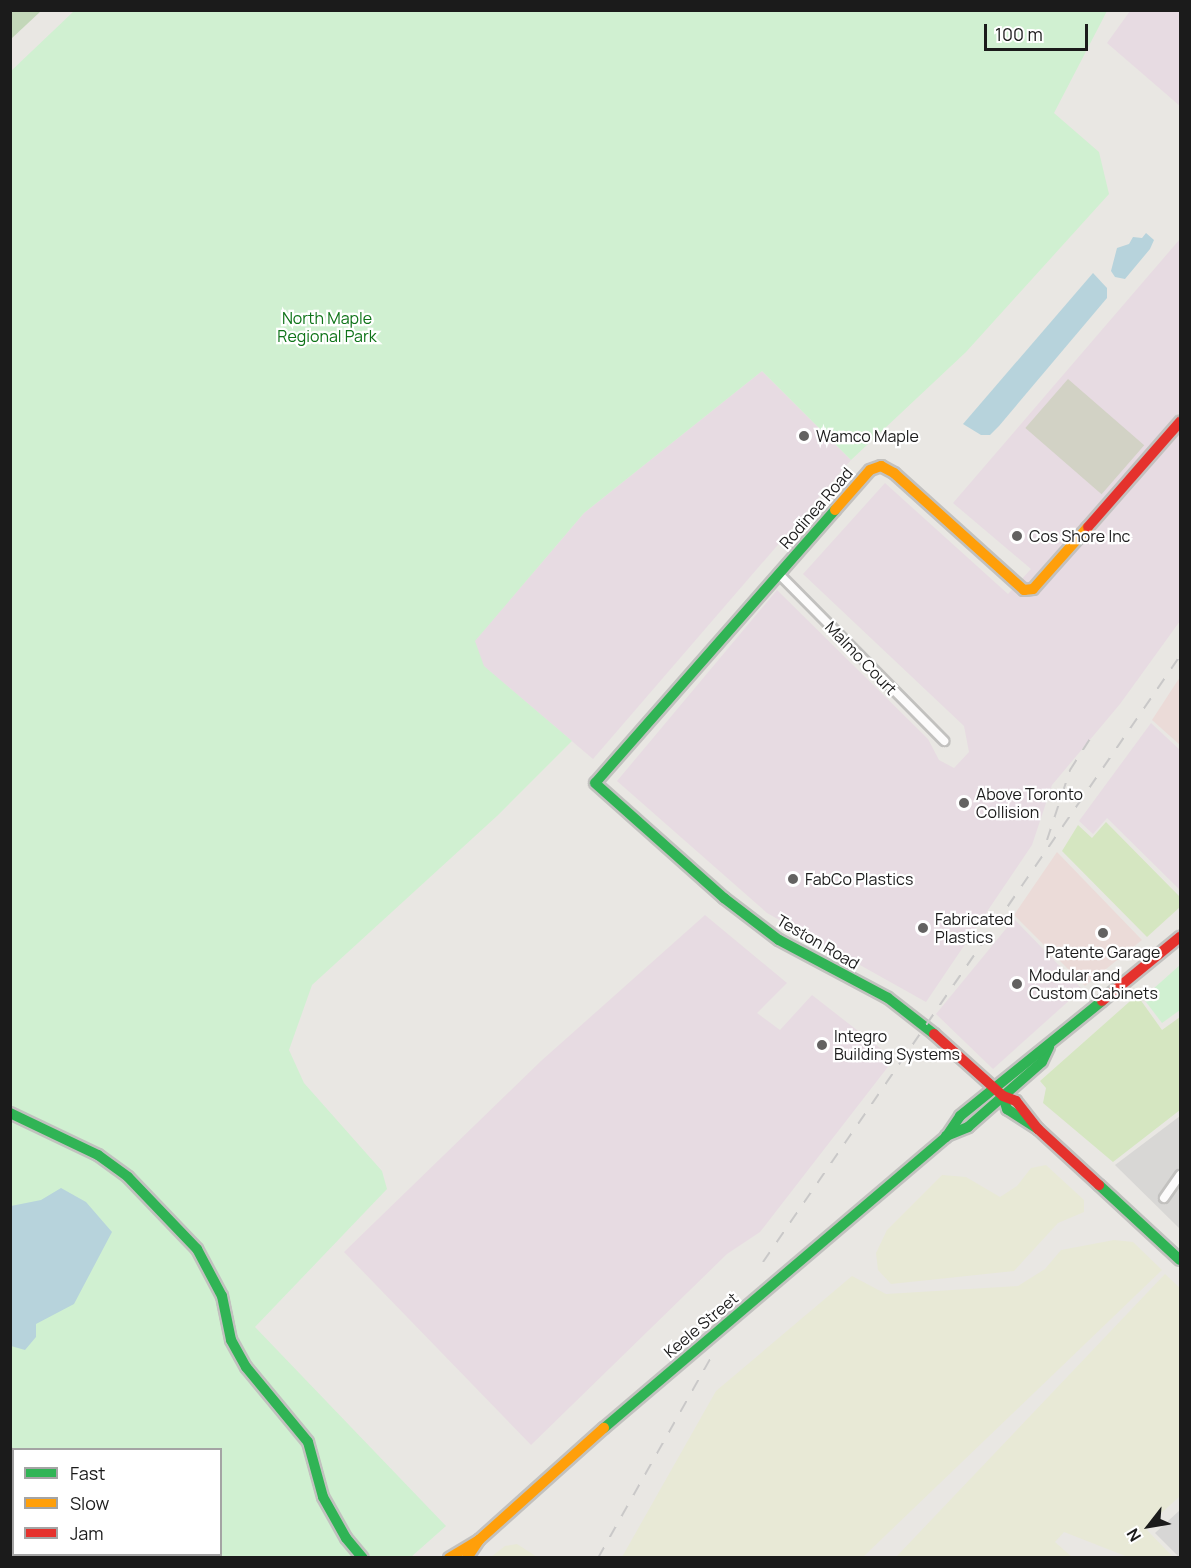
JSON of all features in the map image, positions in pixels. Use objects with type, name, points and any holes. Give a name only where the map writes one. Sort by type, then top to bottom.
[{"type":"street","name":"Rodinea Road","points":[[595,783],[870,470],[881,466],[894,473],[1014,583],[1024,590],[1033,589],[1180,422]]},
{"type":"street","name":"Malmo Court","points":[[779,574],[944,741]]},
{"type":"street","name":"Teston Road","points":[[595,783],[719,893],[779,940],[888,998],[1003,1096],[1016,1101],[1038,1129],[1180,1260]]},
{"type":"street","name":"Keele Street","points":[[467,1557],[479,1540],[570,1457],[946,1137],[960,1116],[1034,1053],[1049,1047],[1180,937]]},
{"type":"street","name":"Keele Street","points":[[946,1137],[968,1127],[1042,1062],[1049,1047]]},
{"type":"street","points":[[10,1113],[33,1127],[98,1155],[128,1177],[197,1249],[222,1296],[231,1340],[246,1367],[308,1442],[323,1497],[346,1538],[363,1557]]},
{"type":"street","points":[[1164,1198],[1180,1175]]},
{"type":"street","name":"Keele Street","points":[[449,1557],[479,1540]]},
{"type":"shaded area","points":[[1130,11],[1180,11],[1180,106],[1107,43]]},
{"type":"shaded area","points":[[1180,239],[1180,621],[1120,704],[1052,785],[1032,845],[926,1002],[767,913],[617,781],[777,590],[928,739],[939,760],[954,768],[969,752],[964,726],[803,574],[885,483],[1008,594],[1031,569],[953,503]]},
{"type":"shaded area","points":[[762,371],[851,460],[593,759],[466,651],[584,513]]},
{"type":"shaded area","points":[[1068,379],[1144,445],[1102,494],[1025,428]]},
{"type":"shaded area","points":[[1180,677],[1180,745],[1152,720]]},
{"type":"shaded area","points":[[1151,723],[1180,750],[1180,890],[1107,818],[1093,834],[1079,821]]},
{"type":"shaded area","points":[[1057,852],[1142,940],[1085,986],[1014,915]]},
{"type":"shaded area","points":[[705,915],[787,983],[757,1013],[780,1030],[812,995],[894,1059],[760,1232],[727,1254],[531,1445],[344,1252],[541,1061]]},
{"type":"shaded area","points":[[1014,919],[1082,989],[993,1069],[936,1014]]},
{"type":"shaded area","points":[[1180,1116],[1180,1229],[1115,1165]]},
{"type":"shaded area","points":[[1180,1510],[1180,1558],[1155,1533]]},
{"type":"green space","points":[[11,10],[41,10],[41,11],[11,39]]},
{"type":"green space","name":"North Maple Regional Park","points":[[74,11],[1107,11],[1054,113],[1099,152],[1109,194],[966,352],[851,460],[762,371],[584,513],[475,641],[484,666],[572,741],[497,816],[312,985],[289,1050],[304,1083],[382,1171],[387,1189],[255,1327],[446,1526],[411,1557],[11,1558],[11,71]]},
{"type":"green space","points":[[1106,822],[1180,897],[1180,907],[1147,937],[1062,851],[1078,825],[1092,838]]},
{"type":"green space","points":[[1180,965],[1180,1010],[1162,1023],[1143,998]]},
{"type":"green space","points":[[1137,995],[1162,1030],[1180,1017],[1180,1110],[1113,1162],[1043,1103],[1046,1088],[1040,1081]]},
{"type":"green space","points":[[1046,1165],[1084,1200],[1084,1212],[1058,1223],[1014,1271],[891,1284],[878,1270],[876,1253],[887,1230],[942,1175],[966,1177],[1000,1197],[1017,1186],[1031,1168]]},
{"type":"green space","points":[[1114,1240],[1133,1242],[1162,1270],[863,1557],[622,1557],[716,1391],[852,1276],[886,1294],[1018,1286],[1045,1269],[1061,1250]]},
{"type":"green space","points":[[1165,1274],[1180,1288],[1180,1496],[1145,1528],[1173,1557],[1128,1557],[1064,1532],[1055,1542],[1072,1557],[896,1557]]},
{"type":"green space","points":[[517,1544],[537,1557],[491,1557],[505,1546]]},
{"type":"water","points":[[1146,233],[1154,240],[1150,249],[1125,279],[1115,277],[1111,271],[1117,248],[1129,244],[1133,237],[1142,238]]},
{"type":"water","points":[[1093,273],[1107,288],[1107,298],[999,426],[990,435],[981,435],[963,424]]},
{"type":"water","points":[[61,1188],[86,1202],[112,1232],[74,1304],[36,1324],[36,1337],[25,1350],[11,1346],[11,1206],[41,1200]]},
{"type":"railway","points":[[763,1262],[1180,656]]},
{"type":"railway","points":[[1047,840],[1070,770],[1095,731]]},
{"type":"railway","points":[[598,1558],[712,1356]]},
{"type":"traffic: fast","points":[[835,510],[595,783],[724,898],[779,940],[888,998],[934,1034]]},
{"type":"traffic: fast","points":[[604,1428],[946,1137],[960,1116],[1102,1001]]},
{"type":"traffic: fast","points":[[946,1136],[968,1127],[1042,1062],[1049,1047]]},
{"type":"traffic: fast","points":[[1003,1096],[1007,1109],[1038,1129]]},
{"type":"traffic: fast","points":[[10,1113],[98,1155],[128,1177],[197,1249],[222,1296],[231,1340],[246,1367],[308,1442],[323,1497],[346,1538],[363,1558]]},
{"type":"traffic: fast","points":[[1099,1185],[1180,1260]]},
{"type":"traffic: slow","points":[[835,510],[870,470],[881,466],[894,473],[1024,590],[1033,589],[1088,527]]},
{"type":"traffic: slow","points":[[467,1558],[479,1540],[604,1428]]},
{"type":"traffic: slow","points":[[449,1558],[479,1540]]},
{"type":"traffic: jam","points":[[1088,527],[1180,422]]},
{"type":"traffic: jam","points":[[1102,1001],[1180,937]]},
{"type":"traffic: jam","points":[[934,1034],[1003,1096],[1016,1101],[1038,1129],[1099,1185]]},
{"type":"place","name":"Wamco Maple","points":[[804,436]]},
{"type":"place","name":"Cos Shore Inc","points":[[1017,536]]},
{"type":"place","name":"Above Toronto Collision","points":[[964,803]]},
{"type":"place","name":"FabCo Plastics","points":[[793,879]]},
{"type":"place","name":"Fabricated Plastics","points":[[923,928]]},
{"type":"place","name":"Patente Garage","points":[[1103,933]]},
{"type":"place","name":"Modular and Custom Cabinets","points":[[1017,984]]},
{"type":"place","name":"Integro Building Systems","points":[[822,1045]]}]
